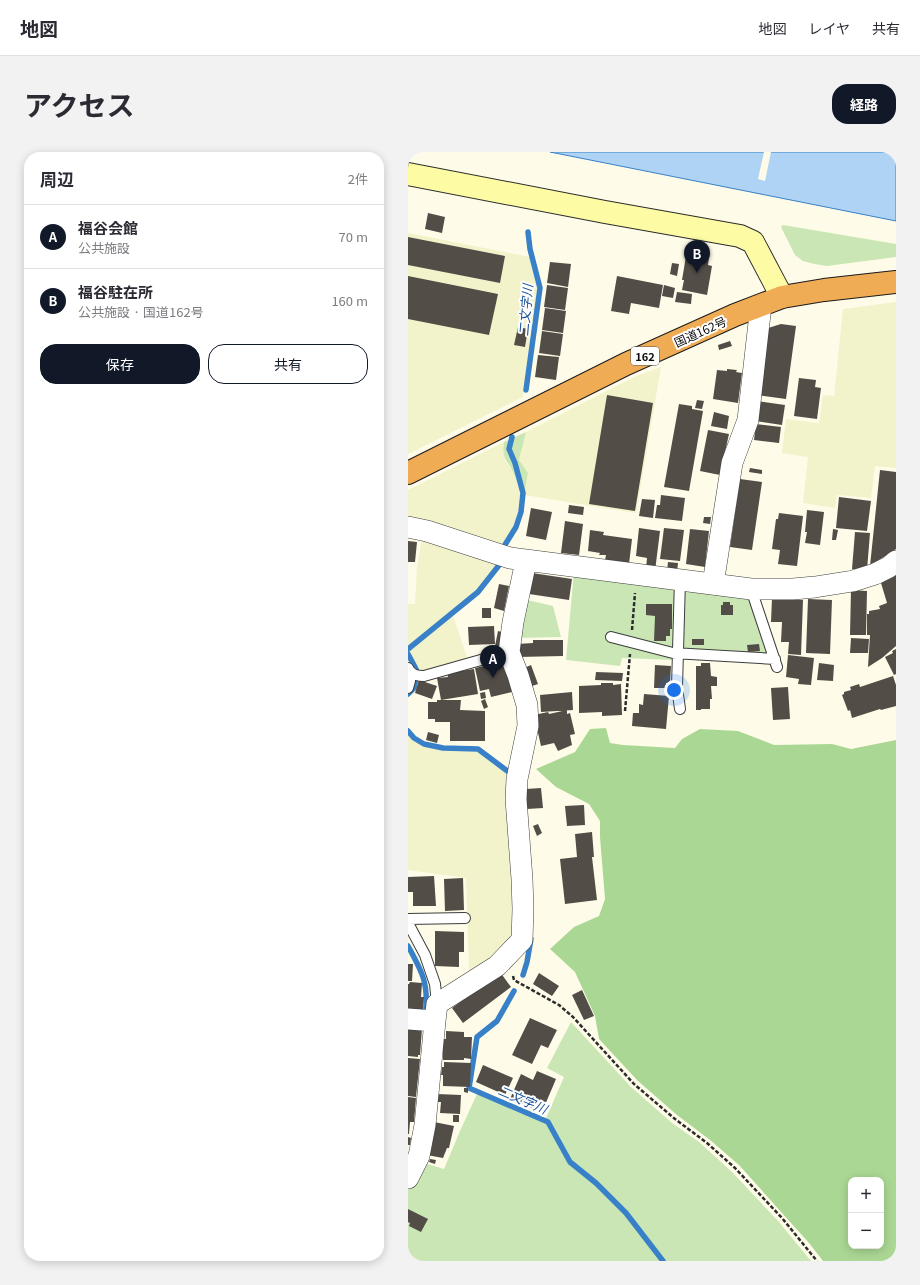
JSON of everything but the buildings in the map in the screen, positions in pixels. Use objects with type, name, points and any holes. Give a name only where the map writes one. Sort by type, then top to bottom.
[{"type":"highway","name":"国道162号","points":[[408,473],[626,364],[782,297],[824,290],[896,282]]},
{"type":"street","points":[[408,174],[740,236],[753,242],[782,297]]},
{"type":"street","points":[[713,584],[732,463],[748,420],[762,305]]},
{"type":"street","points":[[408,527],[428,531],[504,557],[526,561],[751,589],[815,588],[853,581],[876,574],[896,562]]},
{"type":"street","points":[[408,1019],[436,1012],[497,966],[522,940],[522,879],[516,799],[517,779],[528,726],[527,705],[509,652],[513,622],[526,561]]},
{"type":"street","points":[[408,1178],[419,1156],[423,1142],[436,1012]]},
{"type":"lane","points":[[680,579],[677,687],[680,709]]},
{"type":"lane","points":[[611,637],[678,653],[776,663],[751,589]]},
{"type":"lane","points":[[409,670],[417,676],[424,676],[509,652]]},
{"type":"lane","points":[[408,688],[410,681],[409,670]]},
{"type":"lane","points":[[408,919],[465,918]]},
{"type":"lane","points":[[408,923],[425,955],[435,984],[436,1012]]},
{"type":"path","points":[[508,954],[514,980],[559,1005],[573,1017],[634,1084],[735,1168],[782,1218],[817,1261]]},
{"type":"green space","points":[[783,225],[896,244],[896,257],[827,266],[803,261],[795,255],[781,227]]},
{"type":"green space","points":[[408,233],[530,257],[537,288],[536,308],[523,397],[408,454]]},
{"type":"green space","points":[[896,302],[896,468],[875,466],[871,498],[837,495],[835,508],[803,503],[808,457],[782,453],[786,419],[819,423],[823,395],[834,396],[843,309]]},
{"type":"green space","points":[[661,367],[636,513],[524,495],[528,473],[519,460],[526,432],[634,377]]},
{"type":"green space","points":[[526,432],[519,460],[528,473],[524,495],[521,495],[512,469],[504,457],[503,448],[504,442]]},
{"type":"green space","points":[[504,442],[503,451],[505,460],[514,473],[521,495],[515,526],[501,549],[408,519],[408,490]]},
{"type":"green space","points":[[422,538],[498,563],[476,590],[449,615],[408,646],[408,604],[415,604],[417,567]]},
{"type":"green space","points":[[574,571],[747,592],[767,655],[676,648],[673,660],[622,658],[620,666],[566,660]]},
{"type":"green space","points":[[523,599],[553,606],[561,637],[515,638]]},
{"type":"green space","points":[[453,616],[468,660],[420,672],[408,651]]},
{"type":"green space","points":[[606,728],[610,743],[675,748],[682,739],[700,729],[738,731],[774,745],[832,744],[851,749],[896,740],[896,1261],[823,1261],[809,1243],[739,1165],[710,1140],[677,1115],[638,1081],[599,1039],[595,1016],[575,972],[550,949],[574,927],[599,916],[605,899],[600,821],[589,804],[556,787],[536,769],[575,752],[590,729]]},
{"type":"green space","points":[[408,734],[413,740],[442,750],[476,751],[508,773],[518,930],[499,953],[469,972],[466,878],[408,870]]},
{"type":"green space","points":[[571,1022],[631,1087],[672,1123],[699,1142],[732,1172],[779,1222],[811,1261],[408,1261],[408,1187],[421,1162],[444,1169],[477,1094],[544,1123],[564,1077],[547,1068]]},
{"type":"water","points":[[550,152],[896,152],[896,221]]},
{"type":"pier","points":[[764,152],[771,152],[765,181],[758,179]]},
{"type":"waterway","name":"二文字川","points":[[526,390],[540,288],[530,249],[528,232]]},
{"type":"waterway","name":"二文字川","points":[[503,548],[516,527],[521,512],[523,493],[515,463],[509,449],[512,437]]},
{"type":"waterway","name":"二文字川","points":[[408,649],[478,592],[500,564]]},
{"type":"waterway","name":"二文字川","points":[[408,654],[416,669]]},
{"type":"waterway","name":"二文字川","points":[[408,694],[414,688],[416,679]]},
{"type":"waterway","name":"二文字川","points":[[408,731],[414,738],[424,744],[443,748],[478,749],[510,773],[510,777]]},
{"type":"waterway","name":"二文字川","points":[[523,975],[531,939]]},
{"type":"waterway","points":[[408,946],[423,976],[426,991],[426,1009]]},
{"type":"waterway","name":"二文字川","points":[[514,991],[497,1021],[477,1037],[469,1088],[548,1122],[570,1162],[596,1183],[626,1213],[663,1261]]},
{"type":"place","name":"福谷駐在所","points":[[697,273]]},
{"type":"place","name":"福谷会館","points":[[493,678]]}]
